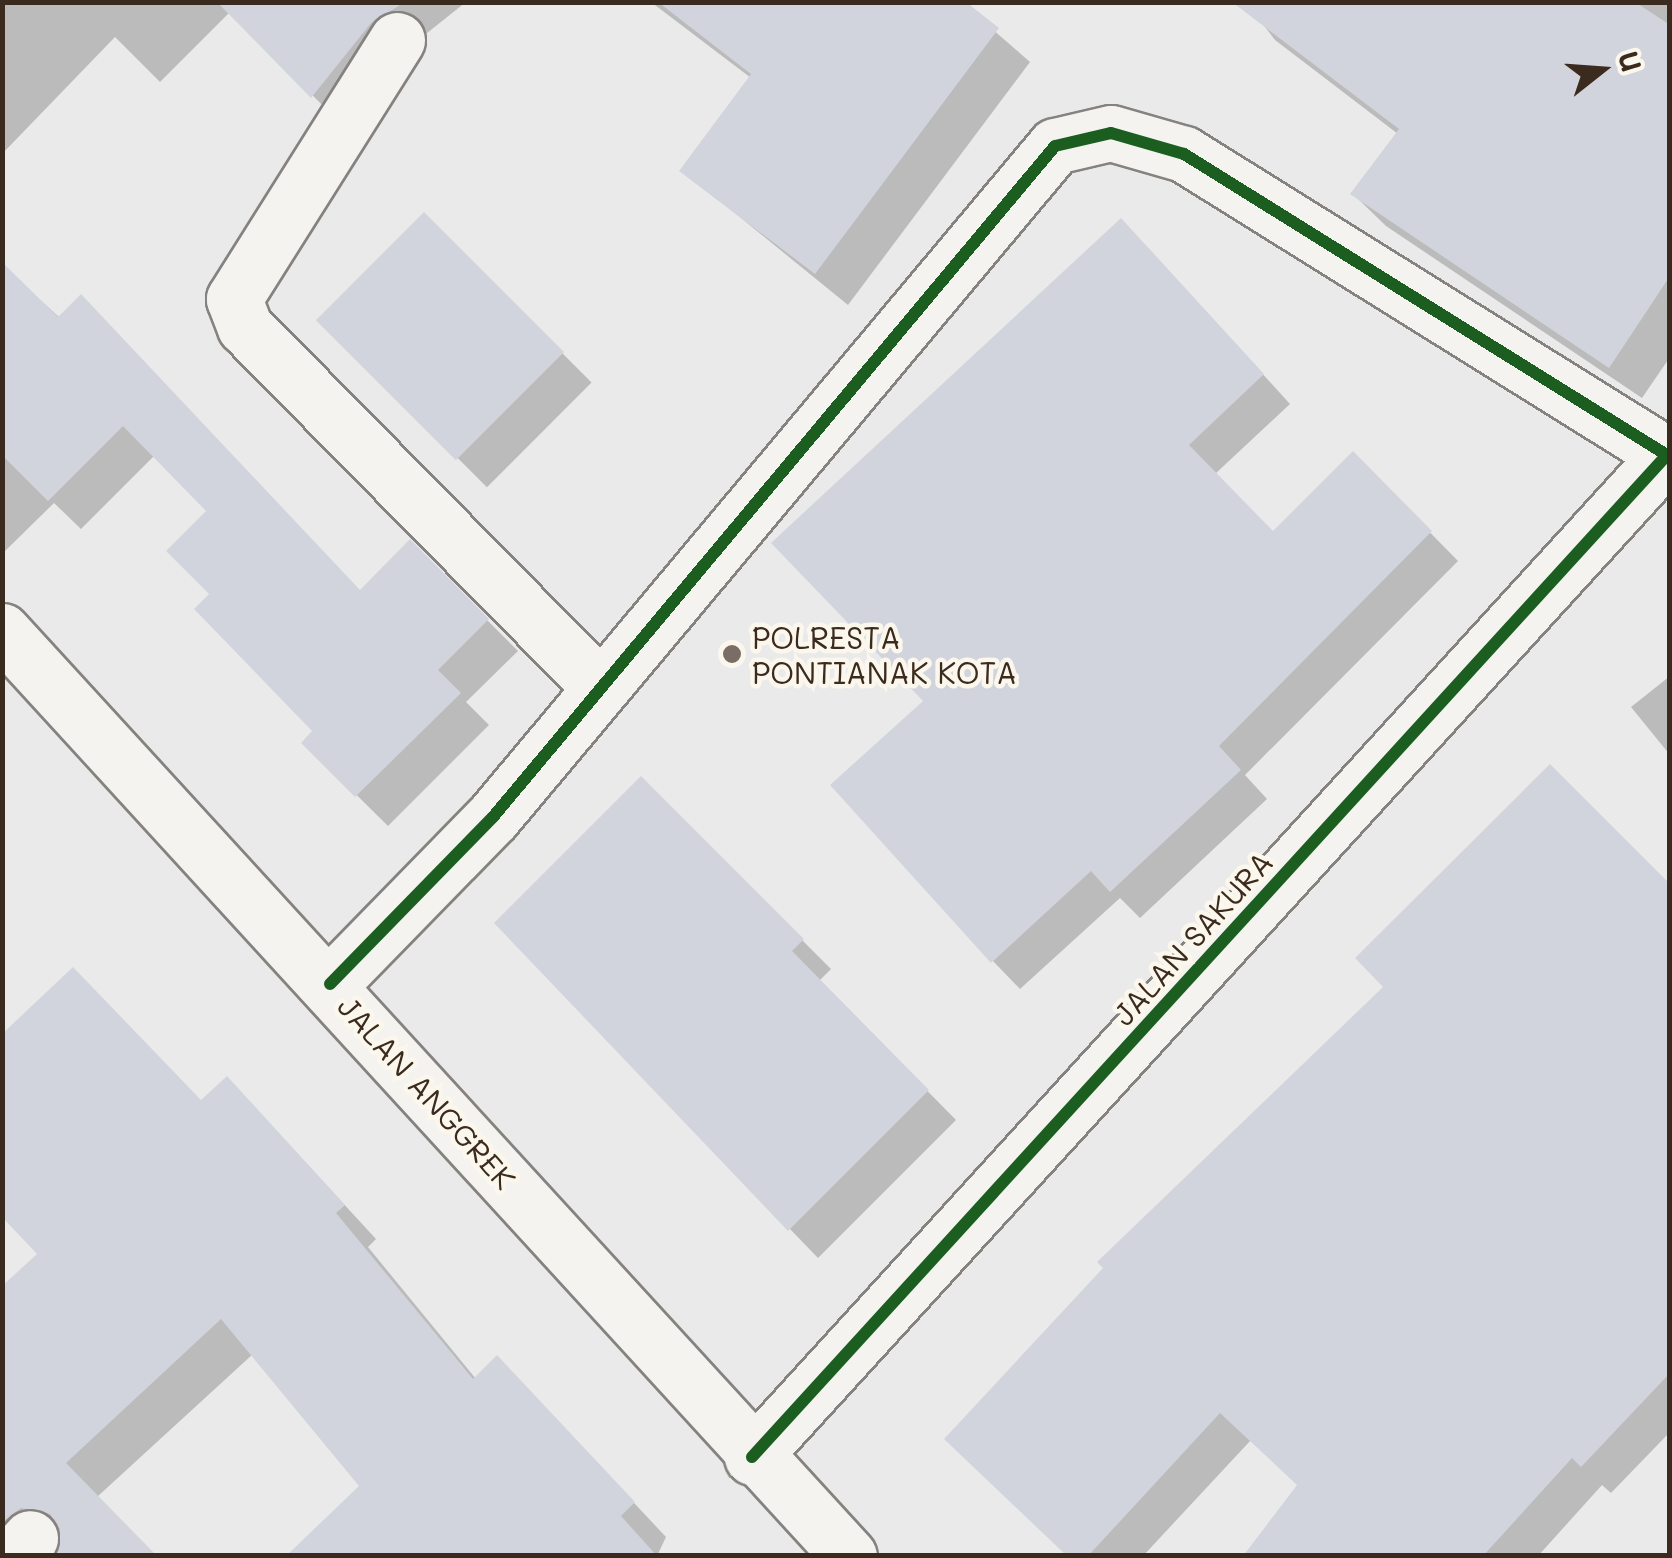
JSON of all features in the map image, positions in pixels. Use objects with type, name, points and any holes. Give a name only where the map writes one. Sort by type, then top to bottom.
[{"type":"street","points":[[398,40],[234,299],[245,326],[600,686]]},
{"type":"street","points":[[330,984],[493,818],[1055,146],[1112,133],[1184,154],[1668,456]]},
{"type":"street","name":"JALAN SAKURA","points":[[752,1457],[1668,456]]},
{"type":"street","name":"JALAN ANGGREK","points":[[2,631],[330,984],[752,1457],[849,1556]]},
{"type":"building","points":[[217,2],[405,2],[371,23],[311,98]]},
{"type":"building","points":[[658,2],[966,2],[999,28],[815,274],[679,171],[751,74]]},
{"type":"building","points":[[1232,2],[1635,2],[1670,25],[1670,276],[1609,368],[1350,194],[1399,129]]},
{"type":"building","points":[[424,212],[564,352],[456,460],[316,320]]},
{"type":"building","points":[[1121,218],[1264,374],[1189,445],[1273,531],[1353,451],[1432,531],[1219,746],[1241,770],[1110,892],[1091,871],[991,963],[830,785],[923,701],[771,543]]},
{"type":"building","points":[[2,262],[58,317],[81,294],[360,590],[410,539],[489,619],[438,670],[461,693],[355,797],[301,743],[312,731],[194,609],[209,594],[166,551],[206,511],[123,426],[48,501],[2,455]]},
{"type":"building","points":[[1550,764],[1670,884],[1670,1373],[1581,1467],[1572,1458],[1483,1556],[1243,1556],[1297,1485],[1220,1413],[1088,1556],[1067,1556],[944,1439],[1103,1268],[1097,1262],[1383,987],[1355,958]]},
{"type":"building","points":[[641,776],[804,939],[792,951],[929,1090],[788,1231],[494,923]]},
{"type":"building","points":[[73,967],[201,1100],[227,1076],[345,1205],[336,1213],[473,1379],[497,1355],[635,1502],[621,1516],[657,1556],[286,1556],[359,1486],[221,1319],[66,1463],[157,1556],[55,1556],[60,1529],[50,1514],[21,1508],[2,1522],[2,1286],[37,1254],[2,1217],[2,1034]]},
{"type":"cycle path","points":[[330,984],[493,817],[1055,146],[1111,133],[1184,154],[1670,457]]},
{"type":"cycle path","points":[[752,1457],[1667,455]]},
{"type":"place","name":"POLRESTA PONTIANAK KOTA","points":[[732,654]]}]
